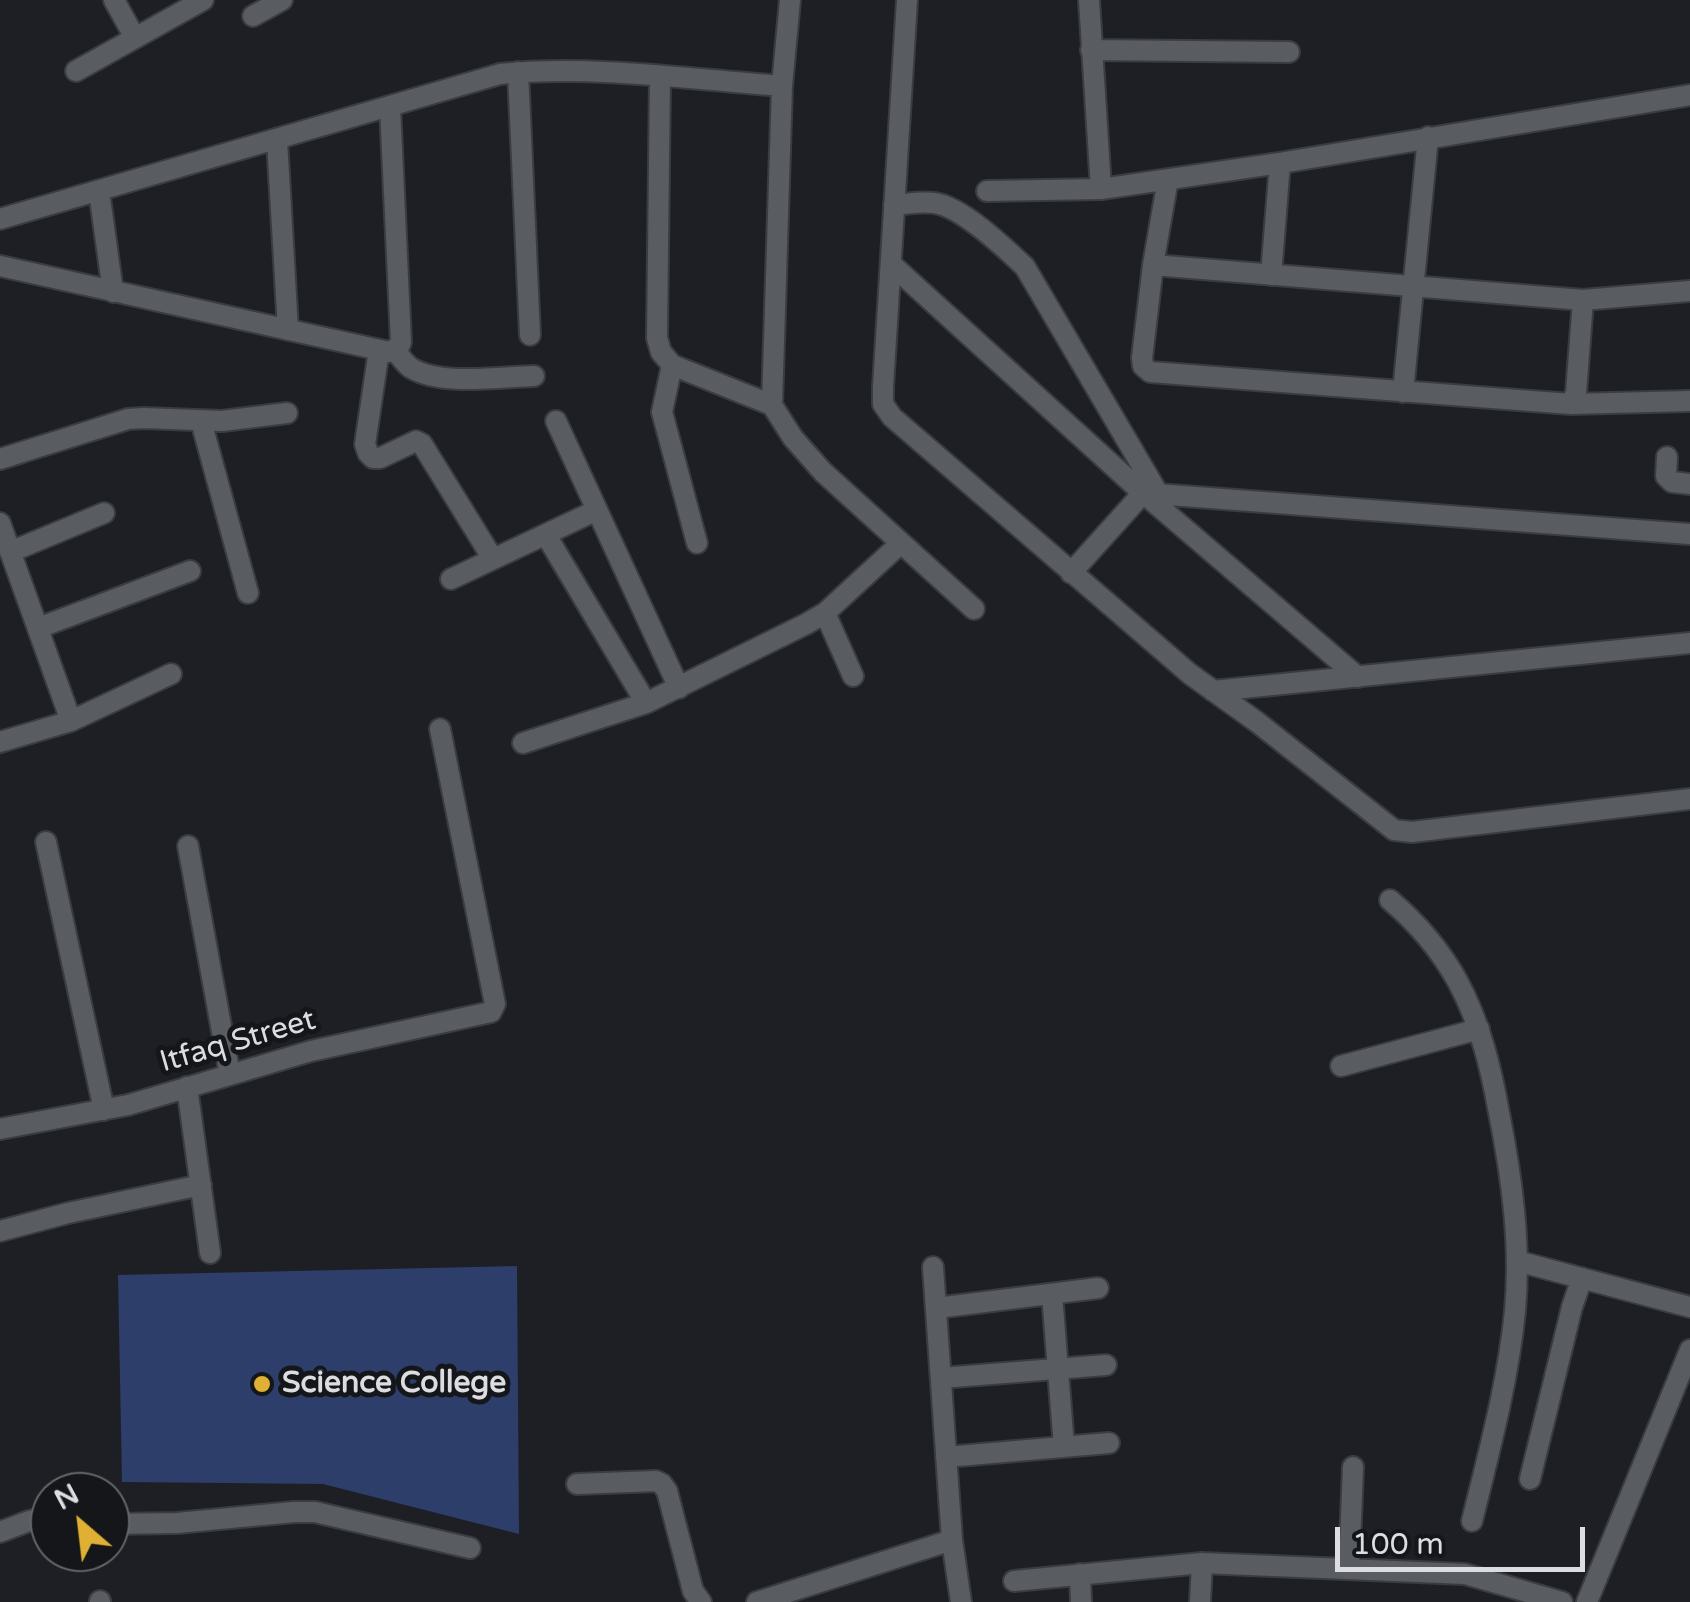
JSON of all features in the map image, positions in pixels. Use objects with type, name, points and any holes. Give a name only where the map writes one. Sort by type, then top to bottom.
[{"type":"street","points":[[114,0],[136,38]]},
{"type":"street","points":[[76,71],[203,0]]},
{"type":"street","points":[[253,16],[282,0]]},
{"type":"street","points":[[772,406],[782,86],[790,0]]},
{"type":"street","points":[[907,0],[884,404],[892,417],[1213,692],[1394,830],[1412,832],[1690,799]]},
{"type":"street","points":[[1088,0],[1101,189]]},
{"type":"street","points":[[1091,50],[1289,52]]},
{"type":"street","points":[[0,219],[500,74],[538,70],[782,86]]},
{"type":"street","points":[[518,72],[530,335]]},
{"type":"street","points":[[660,77],[657,338],[661,352],[672,365],[772,406],[822,472],[974,609]]},
{"type":"street","points":[[987,191],[1101,189],[1168,180],[1690,95]]},
{"type":"street","points":[[0,266],[288,330],[387,350],[399,348],[390,108]]},
{"type":"street","points":[[1404,392],[1428,138]]},
{"type":"street","points":[[277,140],[288,330]]},
{"type":"street","points":[[1271,275],[1280,163]]},
{"type":"street","points":[[1168,180],[1142,358],[1143,366],[1150,372],[1571,404],[1690,401]]},
{"type":"street","points":[[98,191],[112,292]]},
{"type":"street","points":[[894,205],[937,203],[951,208],[998,242],[1025,268],[1151,494]]},
{"type":"street","points":[[891,264],[1358,677]]},
{"type":"street","points":[[1153,265],[1583,300],[1690,292]]},
{"type":"street","points":[[1571,404],[1576,393],[1583,300]]},
{"type":"street","points":[[387,350],[425,374],[456,378],[534,376]]},
{"type":"street","points":[[387,350],[366,444],[368,453],[372,458],[380,458],[419,441],[493,560]]},
{"type":"street","points":[[672,365],[662,412],[697,543]]},
{"type":"street","points":[[0,459],[128,420],[222,421],[287,413]]},
{"type":"street","points":[[201,421],[248,593]]},
{"type":"street","points":[[556,421],[679,688]]},
{"type":"street","points":[[1666,457],[1666,476],[1672,482],[1690,484]]},
{"type":"street","points":[[1071,573],[1151,494],[1690,534]]},
{"type":"street","points":[[451,579],[597,510]]},
{"type":"street","points":[[10,552],[104,513]]},
{"type":"street","points":[[0,522],[72,721]]},
{"type":"street","points":[[546,535],[646,704]]},
{"type":"street","points":[[524,743],[646,704],[825,613],[902,543]]},
{"type":"street","points":[[38,628],[190,571]]},
{"type":"street","points":[[825,613],[853,676]]},
{"type":"street","points":[[1213,692],[1690,643]]},
{"type":"street","points":[[0,742],[72,721],[171,674]]},
{"type":"street","name":"Itfaq Street","points":[[0,1129],[104,1110],[311,1051],[491,1012],[495,1004],[440,729]]},
{"type":"street","points":[[46,842],[104,1110]]},
{"type":"street","points":[[188,846],[230,1075]]},
{"type":"street","points":[[1390,900],[1414,920],[1440,954],[1479,1029],[1510,1164],[1516,1261],[1510,1346],[1472,1522]]},
{"type":"street","points":[[1341,1066],[1479,1029]]},
{"type":"street","points":[[187,1087],[210,1253]]},
{"type":"street","points":[[0,1231],[201,1184]]},
{"type":"street","points":[[1516,1261],[1690,1307]]},
{"type":"street","points":[[933,1267],[952,1540],[961,1602]]},
{"type":"street","points":[[1530,1479],[1582,1278]]},
{"type":"street","points":[[936,1308],[1098,1288]]},
{"type":"street","points":[[1052,1294],[1064,1447]]},
{"type":"street","points":[[1587,1602],[1690,1350]]},
{"type":"street","points":[[941,1378],[1106,1365]]},
{"type":"street","points":[[946,1457],[1109,1443]]},
{"type":"street","points":[[1349,1569],[1353,1467]]},
{"type":"street","points":[[577,1484],[662,1484],[668,1491],[693,1591],[701,1602]]},
{"type":"street","points":[[130,1524],[315,1512],[470,1548]]},
{"type":"street","points":[[0,1532],[30,1521]]},
{"type":"street","points":[[757,1602],[952,1540]]},
{"type":"street","points":[[1200,1602],[1202,1563]]},
{"type":"street","points":[[1014,1581],[1202,1563],[1465,1574],[1562,1602]]},
{"type":"street","points":[[1080,1574],[1081,1602]]},
{"type":"shaded area","points":[[517,1266],[519,1534],[323,1484],[130,1482],[130,1472],[122,1472],[118,1275]]},
{"type":"place","name":"Science College","points":[[262,1384]]}]
